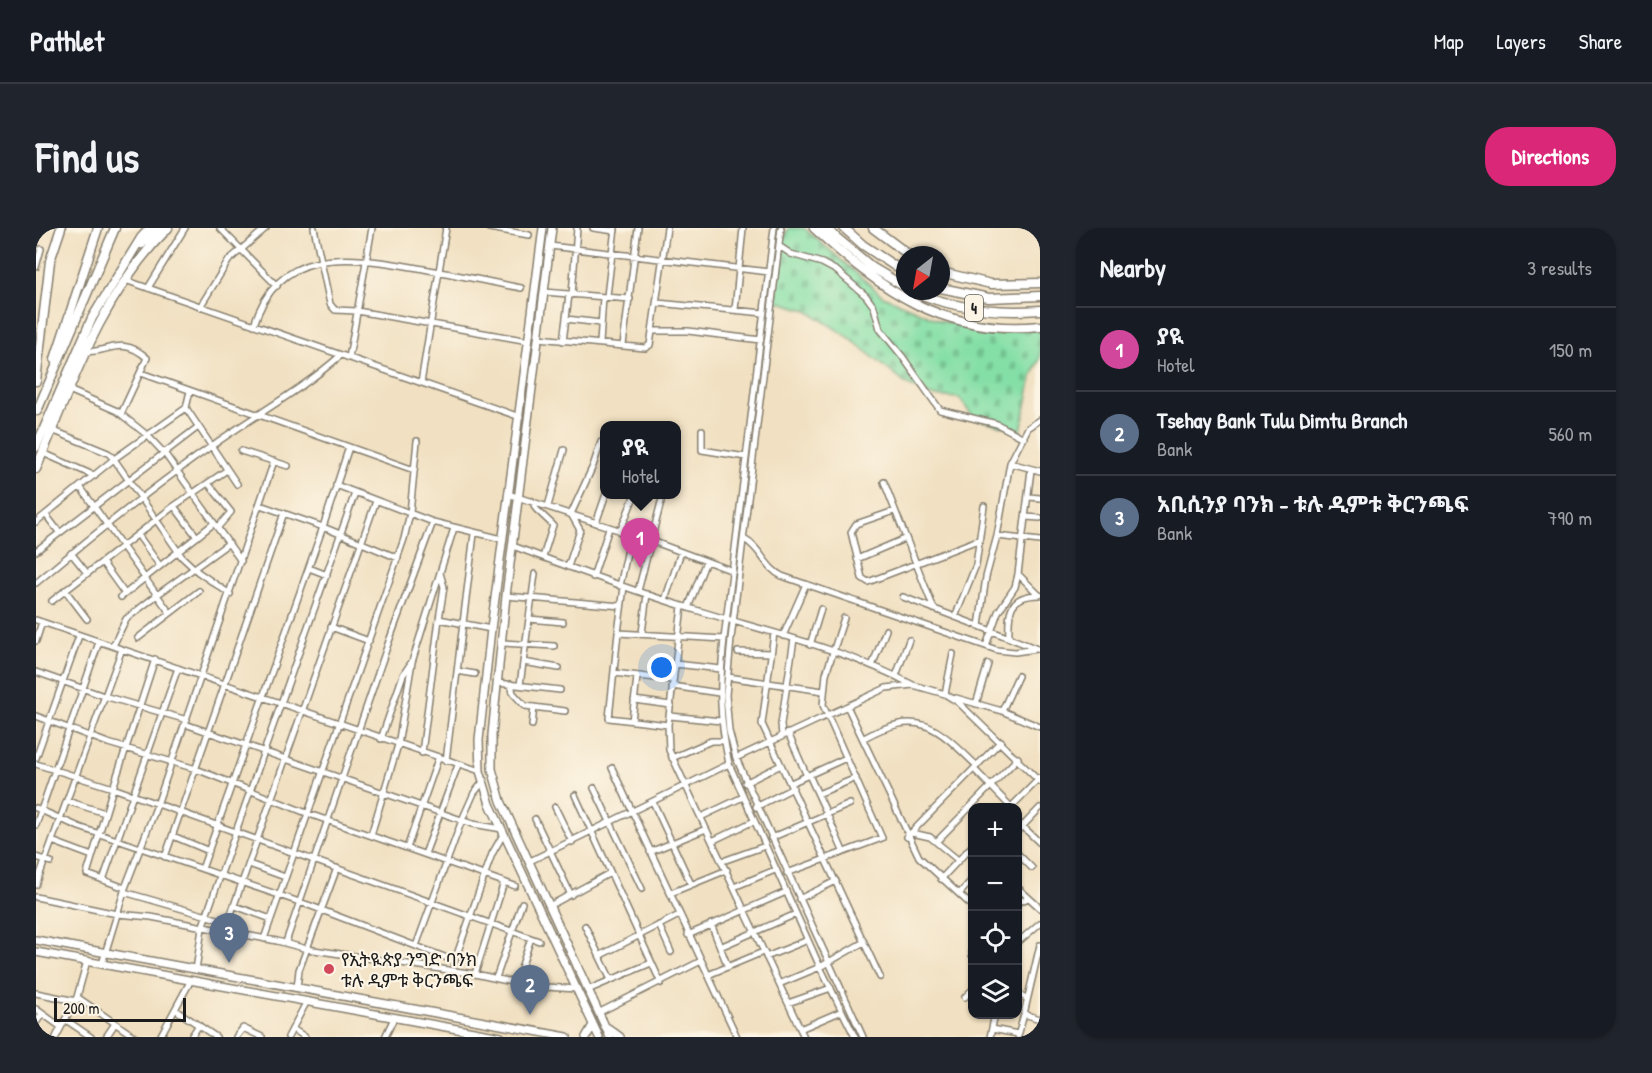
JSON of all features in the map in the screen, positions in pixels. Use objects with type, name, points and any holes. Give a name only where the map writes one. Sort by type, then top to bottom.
[{"type":"highway","points":[[36,381],[52,252],[61,228]]},
{"type":"highway","points":[[36,412],[98,228]]},
{"type":"highway","points":[[36,412],[115,228]]},
{"type":"highway","points":[[36,469],[39,450],[92,318],[150,228]]},
{"type":"highway","points":[[133,252],[159,228]]},
{"type":"highway","points":[[39,450],[52,430],[85,351],[123,280],[168,228]]},
{"type":"highway","points":[[814,228],[860,269],[936,315],[985,326],[1040,326]]},
{"type":"highway","points":[[825,228],[873,268],[896,282]]},
{"type":"highway","points":[[844,228],[862,244],[896,267]]},
{"type":"highway","points":[[873,228],[897,246]]},
{"type":"highway","points":[[950,274],[991,284],[1040,283]]},
{"type":"highway","name":"4","points":[[950,290],[989,298],[1040,296]]},
{"type":"highway","name":"4","points":[[935,300],[965,307],[1006,311],[1039,310]]},
{"type":"main road","points":[[543,228],[520,417],[490,629],[479,740],[480,771],[503,831],[599,1037]]},
{"type":"main road","points":[[552,228],[506,596],[492,735],[494,782],[610,1037]]},
{"type":"main road","points":[[36,940],[567,1037]]},
{"type":"main road","points":[[36,952],[501,1037]]},
{"type":"main road","points":[[586,1037],[593,1024]]},
{"type":"main road","points":[[608,1029],[620,1037]]},
{"type":"street","points":[[148,288],[185,228]]},
{"type":"street","points":[[220,228],[276,286]]},
{"type":"street","points":[[200,307],[216,278],[240,249],[266,228]]},
{"type":"street","points":[[314,228],[332,308],[529,341]]},
{"type":"street","points":[[349,358],[372,228]]},
{"type":"street","points":[[421,383],[446,228]]},
{"type":"street","points":[[489,228],[528,235]]},
{"type":"street","points":[[563,341],[571,295],[577,228]]},
{"type":"street","points":[[593,228],[615,230],[614,254],[601,322],[600,343]]},
{"type":"street","points":[[623,345],[638,228]]},
{"type":"street","points":[[538,338],[645,348],[650,345],[654,331],[667,228]]},
{"type":"street","points":[[735,310],[743,228]]},
{"type":"street","points":[[774,228],[724,639],[719,693],[721,721],[729,764],[852,1036]]},
{"type":"street","points":[[781,228],[728,677],[729,731],[745,783],[863,1037]]},
{"type":"street","points":[[550,246],[614,254],[634,254],[740,270],[769,272]]},
{"type":"street","points":[[778,246],[791,254],[822,263],[837,271],[866,296],[874,308],[880,329],[903,356],[940,410],[997,424],[1024,438]]},
{"type":"street","points":[[36,267],[39,248],[52,252]]},
{"type":"street","points":[[254,325],[262,305],[276,286],[297,270],[323,260],[366,259],[521,288]]},
{"type":"street","points":[[123,280],[520,417]]},
{"type":"street","points":[[544,292],[630,298]]},
{"type":"street","points":[[657,303],[764,313]]},
{"type":"street","points":[[566,319],[601,322]]},
{"type":"street","points":[[654,331],[688,331],[761,339]]},
{"type":"street","points":[[85,351],[92,352],[113,345],[127,347],[147,358],[121,414]]},
{"type":"street","points":[[36,583],[71,553],[212,446],[341,355]]},
{"type":"street","points":[[141,373],[414,470]]},
{"type":"street","points":[[69,390],[121,414],[147,435],[165,454],[241,561]]},
{"type":"street","points":[[36,522],[81,488],[114,459],[186,408],[190,391]]},
{"type":"street","points":[[186,408],[237,484]]},
{"type":"street","points":[[979,626],[986,577],[997,536],[1010,463],[1028,428],[1040,420]]},
{"type":"street","points":[[36,551],[198,427]]},
{"type":"street","points":[[52,430],[108,453],[143,498],[178,552],[193,567],[230,594]]},
{"type":"street","points":[[702,430],[702,450],[746,457]]},
{"type":"street","points":[[264,939],[398,558],[410,513],[417,441]]},
{"type":"street","points":[[571,514],[600,445]]},
{"type":"street","points":[[202,869],[309,568],[349,447]]},
{"type":"street","points":[[39,450],[95,476]]},
{"type":"street","points":[[548,506],[564,450]]},
{"type":"street","points":[[241,451],[288,466]]},
{"type":"street","points":[[102,964],[125,890],[158,805],[274,461]]},
{"type":"street","points":[[1010,463],[1040,471]]},
{"type":"street","points":[[52,601],[174,506],[227,470]]},
{"type":"street","points":[[986,646],[993,632],[998,612],[1012,593],[1018,574],[1019,554],[1025,540],[1031,470]]},
{"type":"street","points":[[884,482],[904,539],[934,609]]},
{"type":"street","points":[[102,562],[123,595],[146,579],[231,512],[208,483]]},
{"type":"street","points":[[336,485],[434,522],[474,534],[502,539]]},
{"type":"street","points":[[81,488],[170,613]]},
{"type":"street","points":[[196,970],[202,928],[252,792],[355,493]]},
{"type":"street","points":[[508,494],[520,496],[596,524],[652,541],[733,571]]},
{"type":"street","points":[[1029,496],[1040,498]]},
{"type":"street","points":[[596,524],[605,499]]},
{"type":"street","points":[[620,532],[633,499]]},
{"type":"street","points":[[225,931],[273,800],[376,501]]},
{"type":"street","points":[[532,501],[536,509],[553,525],[543,557]]},
{"type":"street","points":[[638,591],[661,502]]},
{"type":"street","points":[[260,505],[342,533],[398,558]]},
{"type":"street","points":[[174,506],[197,537]]},
{"type":"street","points":[[955,617],[976,565],[984,506]]},
{"type":"street","points":[[894,511],[852,528],[850,536],[862,578],[868,582],[978,540]]},
{"type":"street","points":[[165,857],[284,513]]},
{"type":"street","points":[[568,567],[580,530],[571,514]]},
{"type":"street","points":[[46,515],[59,532]]},
{"type":"street","points":[[1026,517],[1040,518]]},
{"type":"street","points":[[286,942],[434,522]]},
{"type":"street","points":[[371,835],[398,745],[412,662],[454,528]]},
{"type":"street","points":[[593,577],[609,528]]},
{"type":"street","points":[[446,761],[474,534]]},
{"type":"street","points":[[138,535],[160,566]]},
{"type":"street","points":[[631,535],[622,586],[609,718],[668,725]]},
{"type":"street","points":[[997,536],[1040,541]]},
{"type":"street","points":[[744,539],[757,548],[777,573],[806,584],[1007,652],[1038,650]]},
{"type":"street","points":[[857,559],[904,539]]},
{"type":"street","points":[[113,646],[126,619],[193,567],[229,543]]},
{"type":"street","points":[[513,546],[593,577],[794,639],[872,666],[913,685],[1002,711],[1040,728]]},
{"type":"street","points":[[665,600],[681,552]]},
{"type":"street","points":[[71,553],[87,573]]},
{"type":"street","points":[[706,561],[685,607],[675,664],[668,743],[672,758],[723,861],[764,955],[804,1037]]},
{"type":"street","points":[[309,568],[327,575]]},
{"type":"street","points":[[422,753],[444,587],[440,573]]},
{"type":"street","points":[[520,685],[535,574]]},
{"type":"street","points":[[1018,574],[1040,595]]},
{"type":"street","points":[[783,636],[806,584]]},
{"type":"street","points":[[65,590],[87,619]]},
{"type":"street","points":[[138,638],[199,591]]},
{"type":"street","points":[[642,633],[647,594]]},
{"type":"street","points":[[1009,638],[1009,618],[1012,606],[1023,596],[1040,595]]},
{"type":"street","points":[[506,596],[621,606]]},
{"type":"street","points":[[903,597],[1038,650]]},
{"type":"street","points":[[810,645],[820,609]]},
{"type":"street","points":[[787,873],[825,857],[882,838],[826,716],[823,691],[831,652],[844,618]]},
{"type":"street","points":[[439,619],[490,629]]},
{"type":"street","points":[[529,619],[564,622]]},
{"type":"street","points":[[36,640],[39,621],[79,636],[155,659],[438,759],[480,771]]},
{"type":"street","points":[[331,627],[369,641]]},
{"type":"street","points":[[872,666],[886,630]]},
{"type":"street","points":[[618,633],[724,639]]},
{"type":"street","points":[[774,633],[762,724],[880,977]]},
{"type":"street","points":[[36,758],[79,636]]},
{"type":"street","points":[[794,639],[781,724],[818,794],[843,851]]},
{"type":"street","points":[[896,676],[909,640]]},
{"type":"street","points":[[36,825],[39,809],[99,642]]},
{"type":"street","points":[[502,644],[554,646]]},
{"type":"street","points":[[36,885],[48,861],[52,841],[122,649]]},
{"type":"street","points":[[738,652],[771,654]]},
{"type":"street","points":[[945,694],[953,654]]},
{"type":"street","points":[[155,659],[87,874],[125,890],[228,922]]},
{"type":"street","points":[[381,739],[403,675],[412,662]]},
{"type":"street","points":[[523,662],[559,668]]},
{"type":"street","points":[[675,664],[721,669]]},
{"type":"street","points":[[976,704],[988,664]]},
{"type":"street","points":[[103,880],[178,668]]},
{"type":"street","points":[[457,670],[475,674]]},
{"type":"street","points":[[36,672],[140,706],[208,732],[462,820],[503,831],[484,875],[452,971]]},
{"type":"street","points":[[614,673],[719,693]]},
{"type":"street","points":[[1002,711],[1017,676]]},
{"type":"street","points":[[632,721],[636,677]]},
{"type":"street","points":[[728,677],[823,691]]},
{"type":"street","points":[[498,683],[560,690]]},
{"type":"street","points":[[511,684],[519,702],[534,707],[565,711]]},
{"type":"street","points":[[736,758],[886,688],[913,685]]},
{"type":"street","points":[[864,738],[887,725],[918,722],[946,738],[976,767],[990,786],[1011,807],[1039,780],[1001,741],[951,697]]},
{"type":"street","points":[[634,700],[671,705]]},
{"type":"street","points":[[847,706],[919,857],[968,902]]},
{"type":"street","points":[[532,725],[534,707]]},
{"type":"street","points":[[36,716],[127,749],[196,770],[309,814],[515,886]]},
{"type":"street","points":[[670,716],[721,721]]},
{"type":"street","points":[[672,758],[711,741],[724,741]]},
{"type":"street","points":[[909,835],[1001,741]]},
{"type":"street","points":[[756,807],[808,776],[846,758]]},
{"type":"street","points":[[937,841],[1018,758]]},
{"type":"street","points":[[407,848],[420,804],[438,759]]},
{"type":"street","points":[[36,764],[113,788],[538,941]]},
{"type":"street","points":[[530,861],[729,764]]},
{"type":"street","points":[[425,854],[459,765]]},
{"type":"street","points":[[745,783],[781,765]]},
{"type":"street","points":[[612,768],[737,1037]]},
{"type":"street","points":[[818,794],[856,778]]},
{"type":"street","points":[[416,946],[462,820],[474,793],[483,782]]},
{"type":"street","points":[[594,788],[642,889]]},
{"type":"street","points":[[575,795],[661,983]]},
{"type":"street","points":[[701,817],[743,797]]},
{"type":"street","points":[[67,801],[105,813]]},
{"type":"street","points":[[653,802],[691,884]]},
{"type":"street","points":[[771,838],[850,804]]},
{"type":"street","points":[[555,807],[572,842]]},
{"type":"street","points":[[1040,808],[1023,826],[1040,843]]},
{"type":"street","points":[[39,809],[98,834],[142,847],[165,857],[322,910],[455,961]]},
{"type":"street","points":[[535,819],[571,894]]},
{"type":"street","points":[[712,841],[754,821]]},
{"type":"street","points":[[650,852],[706,829]]},
{"type":"street","points":[[909,835],[937,841],[958,860]]},
{"type":"street","points":[[172,836],[209,851]]},
{"type":"street","points":[[52,841],[92,856]]},
{"type":"street","points":[[723,861],[765,846]]},
{"type":"street","points":[[941,879],[968,850]]},
{"type":"street","points":[[36,857],[48,861]]},
{"type":"street","points":[[1021,857],[1032,868]]},
{"type":"street","points":[[249,864],[285,877]]},
{"type":"street","points":[[297,988],[298,975],[337,868]]},
{"type":"street","points":[[671,892],[727,870]]},
{"type":"street","points":[[734,887],[775,870]]},
{"type":"street","points":[[551,905],[610,873]]},
{"type":"street","points":[[799,899],[836,881]]},
{"type":"street","points":[[475,974],[504,882]]},
{"type":"street","points":[[959,894],[968,884]]},
{"type":"street","points":[[688,935],[786,892]]},
{"type":"street","points":[[1022,893],[1040,909]]},
{"type":"street","points":[[36,897],[117,914],[151,917],[286,942],[307,949],[475,974],[516,983],[577,989]]},
{"type":"street","points":[[1022,900],[1028,897]]},
{"type":"street","points":[[496,978],[522,903]]},
{"type":"street","points":[[235,906],[271,919]]},
{"type":"street","points":[[720,947],[755,934],[796,914]]},
{"type":"street","points":[[601,955],[680,915]]},
{"type":"street","points":[[1022,938],[1040,922]]},
{"type":"street","points":[[711,924],[728,967]]},
{"type":"street","points":[[659,925],[671,952]]},
{"type":"street","points":[[585,926],[601,955],[611,980]]},
{"type":"street","points":[[516,983],[531,938]]},
{"type":"street","points":[[708,975],[808,940]]},
{"type":"street","points":[[779,984],[820,967],[864,942]]},
{"type":"street","points":[[992,1029],[1018,1036],[1040,945]]},
{"type":"street","points":[[56,1037],[76,999],[87,961]]},
{"type":"street","points":[[600,1012],[701,961]]},
{"type":"street","points":[[590,989],[651,963]]},
{"type":"street","points":[[160,1037],[191,980]]},
{"type":"street","points":[[788,1003],[831,988]]},
{"type":"street","points":[[36,993],[76,999],[133,1036]]},
{"type":"street","points":[[965,997],[968,994]]},
{"type":"street","points":[[1022,996],[1026,998]]},
{"type":"street","points":[[288,1037],[307,1001]]},
{"type":"street","points":[[36,1010],[61,1027]]},
{"type":"street","points":[[176,1010],[216,1037]]},
{"type":"street","points":[[800,1029],[842,1011]]},
{"type":"street","points":[[36,1023],[42,1014]]},
{"type":"street","points":[[1024,1014],[1040,1019]]},
{"type":"street","points":[[385,1037],[394,1018]]},
{"type":"street","points":[[990,1037],[994,1019]]},
{"type":"street","points":[[66,1020],[91,1037]]},
{"type":"street","points":[[106,1037],[114,1025]]},
{"type":"street","points":[[191,1037],[199,1025]]},
{"type":"street","points":[[236,1037],[243,1028],[262,1037]]},
{"type":"street","points":[[293,1029],[305,1037]]},
{"type":"green space","points":[[789,228],[804,228],[883,296],[938,320],[975,329],[1040,330],[1040,358],[1031,380],[1021,431],[974,418],[959,398],[931,396],[906,384],[847,336],[806,310],[776,301],[784,235]]},
{"type":"place","name":"ያዪ","points":[[640,568]]},
{"type":"place","name":"አቢሲንያ ባንክ - ቱሉ ዲምቱ ቅርንጫፍ","points":[[229,963]]},
{"type":"place","name":"የኢትዪጵያ ንግድ ባንክ ቱሉ ዲምቱ ቅርንጫፍ","points":[[329,969]]},
{"type":"place","name":"Tsehay Bank Tulu Dimtu Branch","points":[[530,1015]]}]
